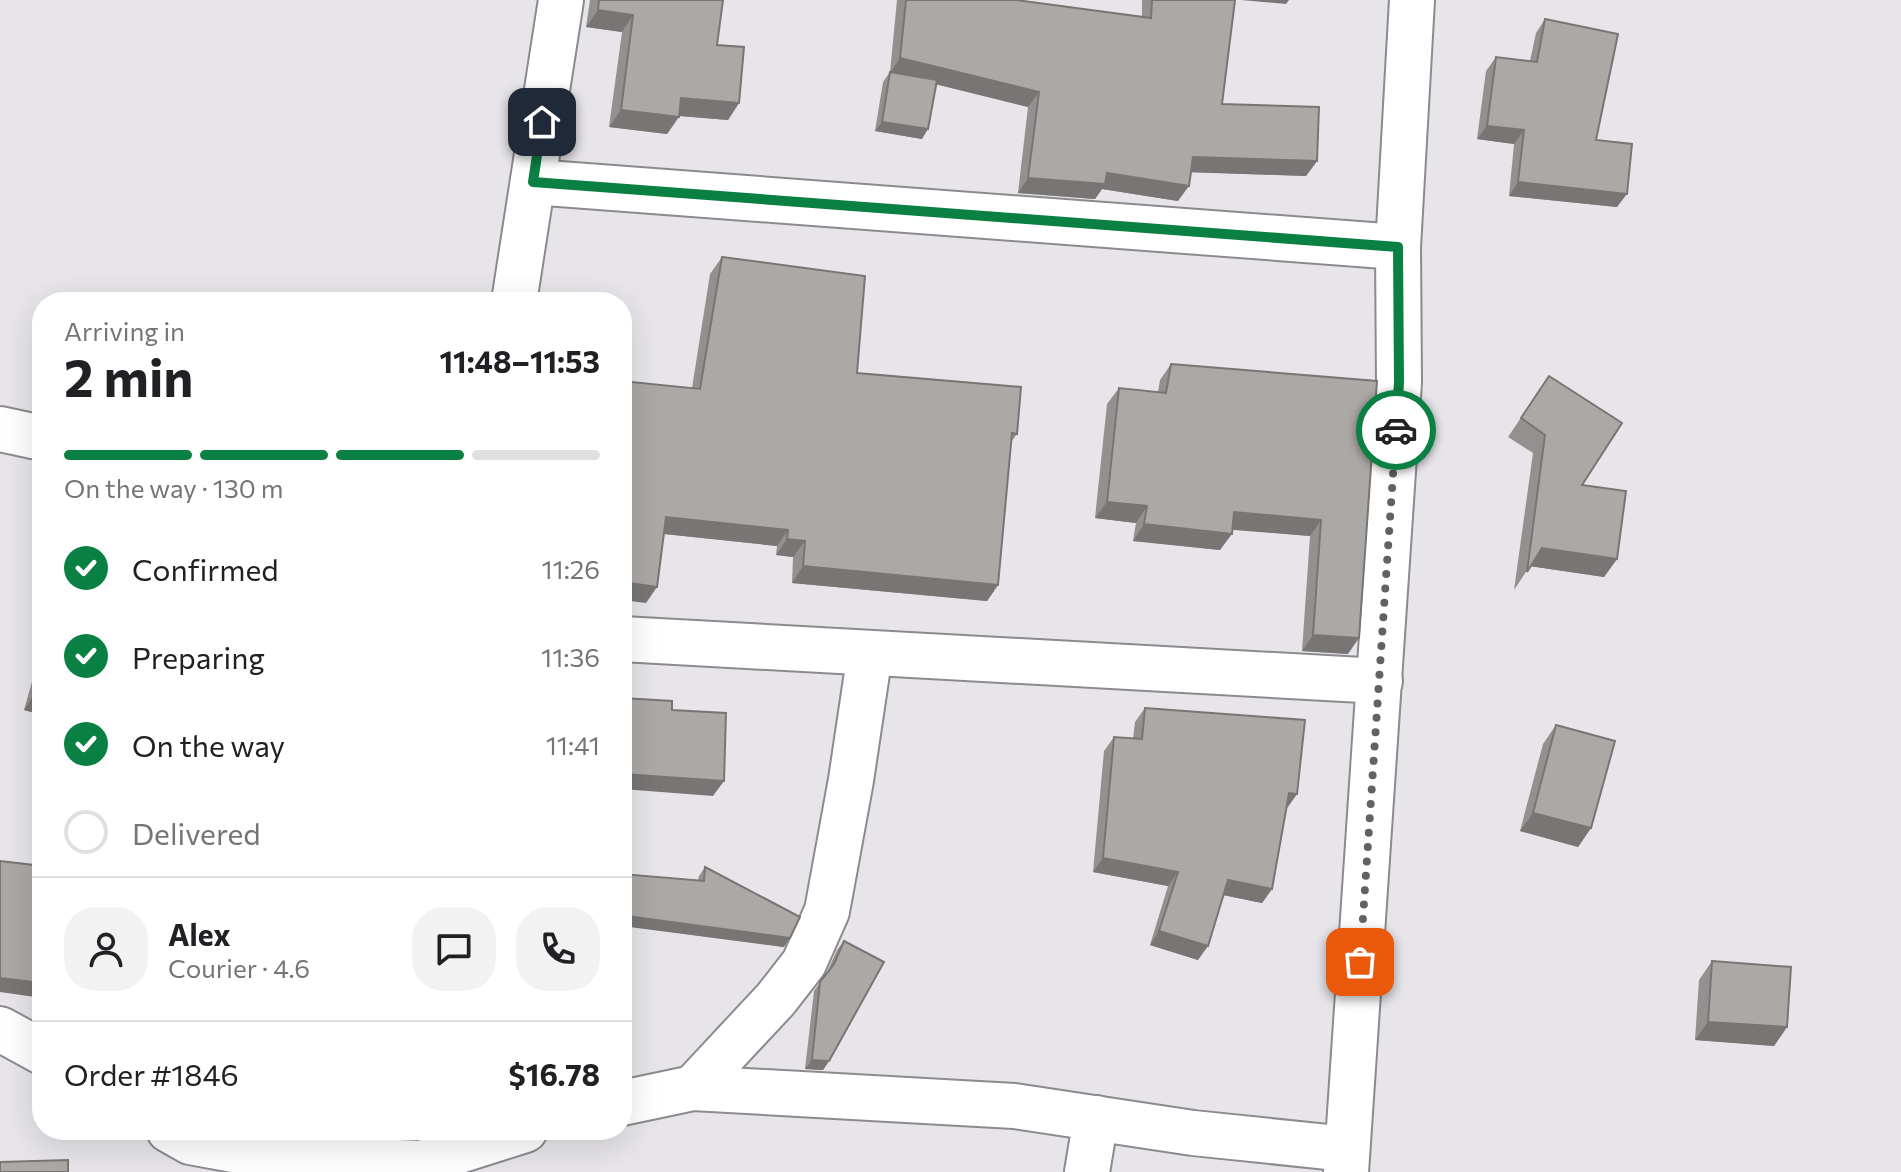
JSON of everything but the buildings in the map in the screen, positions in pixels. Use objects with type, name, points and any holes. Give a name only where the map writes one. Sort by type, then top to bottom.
[{"type":"street","points":[[516,292],[561,0]]},
{"type":"street","points":[[632,1101],[693,1088],[1014,1106],[1346,1160],[1399,382],[1398,247],[1412,0]]},
{"type":"street","points":[[533,182],[1398,247]]},
{"type":"street","points":[[0,429],[32,436]]},
{"type":"street","points":[[632,640],[1380,681]]},
{"type":"street","points":[[693,1088],[776,999],[804,963],[827,911],[870,653]]},
{"type":"street","points":[[0,1029],[32,1047]]},
{"type":"street","points":[[1087,1172],[1096,1118]]},
{"type":"street","points":[[186,1140],[266,1156],[422,1155],[484,1140]]},
{"type":"way so far","points":[[1360,962],[1396,430]]},
{"type":"route","points":[[542,122],[533,182],[1398,247],[1399,382],[1396,430]]}]
